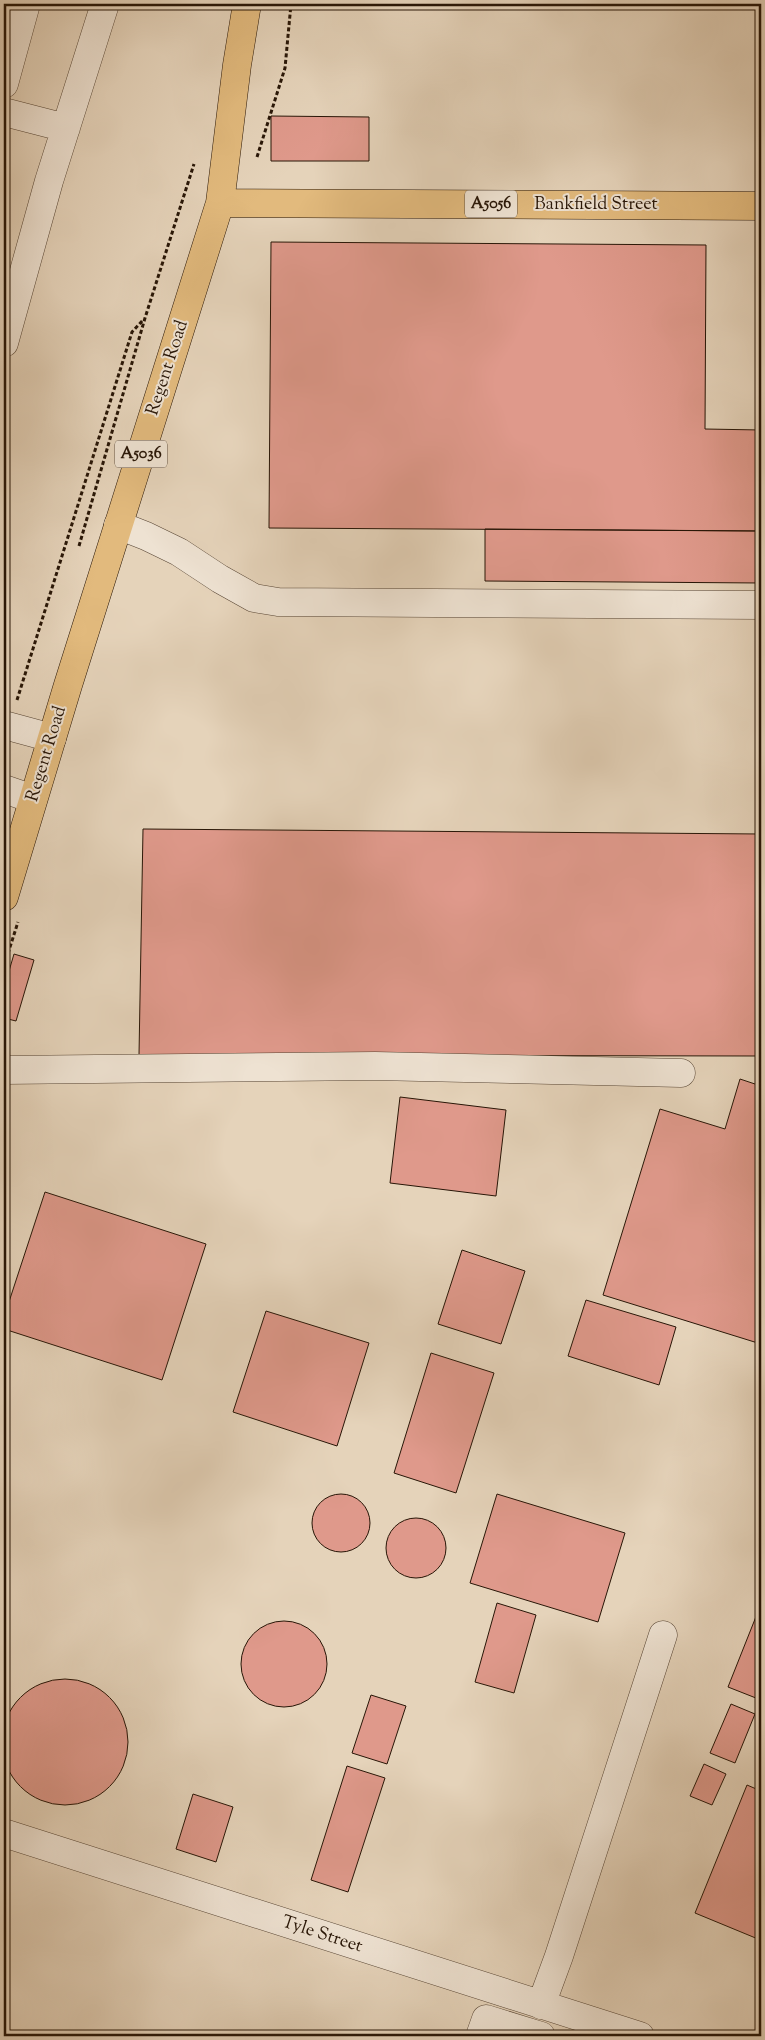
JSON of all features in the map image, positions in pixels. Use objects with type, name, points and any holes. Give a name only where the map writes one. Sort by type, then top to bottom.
[{"type":"main road","name":"Regent Road","points":[[4,897],[220,203],[236,65],[246,4]]},
{"type":"main road","name":"Bankfield Street","points":[[220,203],[761,206]]},
{"type":"street","points":[[4,84],[26,4]]},
{"type":"street","points":[[4,343],[49,181],[105,4]]},
{"type":"street","points":[[4,112],[66,128]]},
{"type":"street","points":[[118,526],[146,536],[179,552],[220,579],[254,598],[278,602],[761,605]]},
{"type":"street","points":[[7,725],[52,738]]},
{"type":"street","points":[[4,790],[33,799]]},
{"type":"street","points":[[4,1070],[374,1066],[680,1073]]},
{"type":"street","points":[[541,2005],[559,1956],[662,1635]]},
{"type":"street","name":"Tyle Street","points":[[4,1833],[640,2036]]},
{"type":"street","points":[[480,2036],[486,2019],[541,2036]]},
{"type":"path","points":[[7,725],[132,332],[145,318],[196,157]]},
{"type":"building","points":[[271,116],[369,117],[369,161],[271,161]]},
{"type":"building","points":[[271,242],[706,245],[705,429],[761,430],[761,531],[269,528]]},
{"type":"building","points":[[485,529],[761,531],[761,583],[485,581]]},
{"type":"building","points":[[143,829],[761,834],[761,1056],[139,1055]]},
{"type":"building","points":[[14,954],[34,960],[16,1021],[4,1018],[4,988]]},
{"type":"building","points":[[740,1079],[761,1086],[761,1344],[603,1295],[660,1109],[725,1129]]},
{"type":"building","points":[[400,1097],[506,1110],[496,1196],[390,1183]]},
{"type":"building","points":[[45,1192],[206,1244],[162,1380],[4,1329],[4,1317]]},
{"type":"building","points":[[462,1250],[525,1271],[501,1344],[438,1324]]},
{"type":"building","points":[[586,1300],[676,1327],[659,1385],[568,1356]]},
{"type":"building","points":[[266,1311],[369,1343],[337,1446],[233,1412]]},
{"type":"building","points":[[431,1353],[494,1373],[456,1493],[394,1473]]},
{"type":"building","points":[[335,1494],[347,1494],[362,1502],[370,1517],[370,1529],[362,1544],[347,1552],[335,1552],[320,1544],[312,1529],[312,1517],[320,1502]]},
{"type":"building","points":[[497,1494],[625,1533],[598,1622],[470,1583]]},
{"type":"building","points":[[416,1518],[432,1523],[437,1527],[441,1532],[446,1548],[441,1564],[437,1569],[432,1573],[416,1578],[400,1573],[395,1569],[391,1564],[386,1548],[391,1532],[395,1527],[400,1523]]},
{"type":"building","points":[[497,1603],[536,1615],[514,1693],[475,1682]]},
{"type":"building","points":[[761,1604],[761,1700],[728,1687]]},
{"type":"building","points":[[284,1621],[301,1624],[315,1633],[324,1647],[327,1664],[324,1681],[315,1695],[301,1704],[284,1707],[267,1704],[253,1695],[244,1681],[241,1664],[244,1647],[253,1633],[267,1624]]},
{"type":"building","points":[[65,1679],[89,1684],[100,1689],[110,1697],[118,1707],[123,1718],[128,1742],[123,1766],[118,1777],[110,1787],[100,1795],[89,1800],[65,1805],[41,1800],[30,1795],[20,1787],[12,1777],[7,1766],[2,1742],[7,1718],[12,1707],[20,1697],[30,1689],[41,1684]]},
{"type":"building","points":[[371,1695],[406,1706],[387,1764],[352,1753]]},
{"type":"building","points":[[731,1704],[755,1714],[735,1763],[710,1753]]},
{"type":"building","points":[[704,1764],[726,1774],[712,1805],[690,1796]]},
{"type":"building","points":[[347,1766],[385,1778],[348,1892],[311,1880]]},
{"type":"building","points":[[747,1785],[761,1791],[761,1932],[758,1939],[695,1913]]},
{"type":"building","points":[[193,1794],[233,1807],[216,1862],[176,1849]]}]
